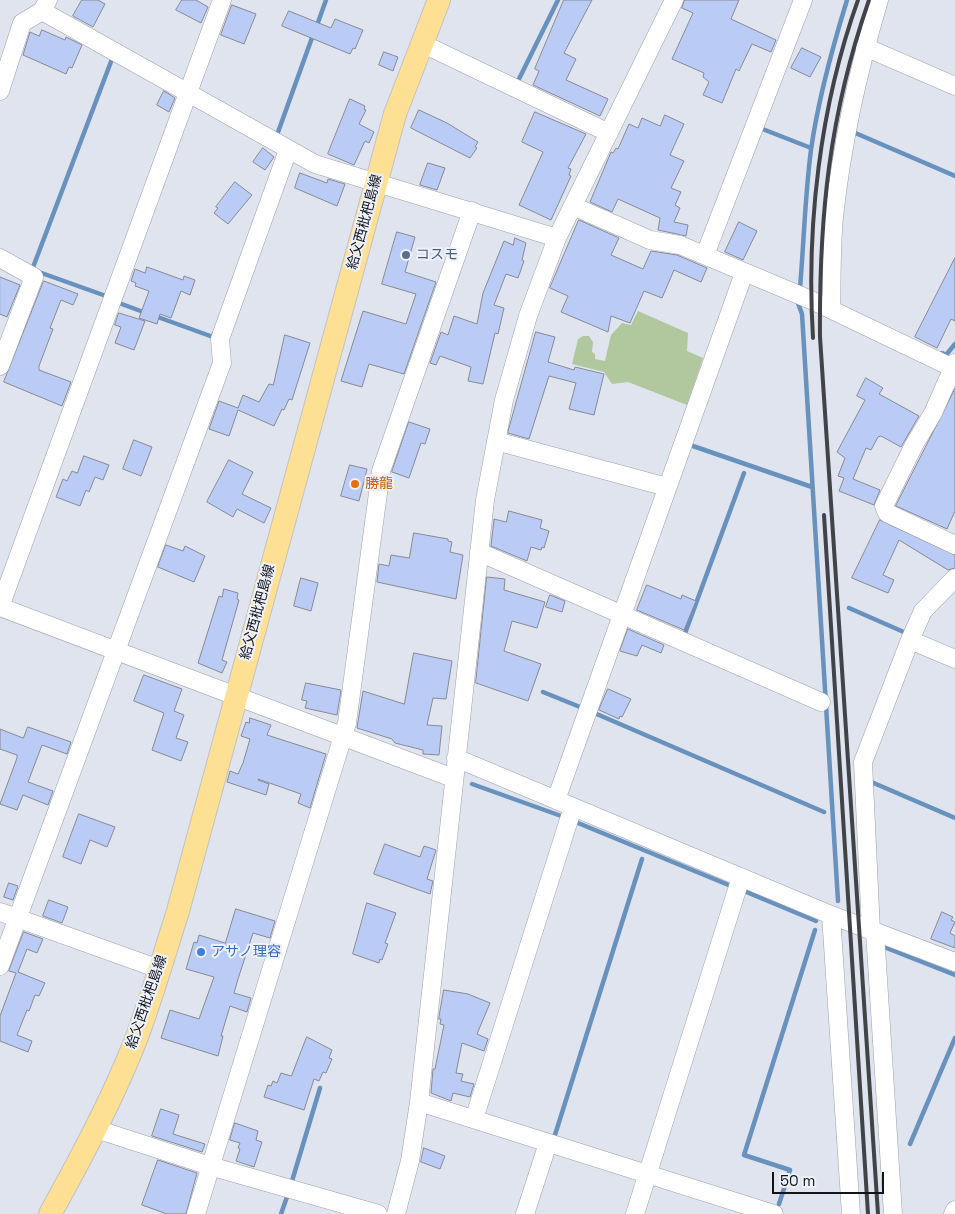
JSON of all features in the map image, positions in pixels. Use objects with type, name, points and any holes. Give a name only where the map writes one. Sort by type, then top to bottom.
[{"type":"main road","name":"給父西枇杷島線","points":[[50,1214],[96,1129],[135,1042],[178,911],[375,183],[395,114],[438,0]]},
{"type":"street","points":[[222,0],[0,607],[454,778]]},
{"type":"street","points":[[705,255],[803,0]]},
{"type":"street","points":[[831,310],[835,214],[844,149],[865,47],[879,0]]},
{"type":"street","points":[[396,1214],[410,1161],[419,1102],[485,500],[504,400],[528,316],[557,238],[609,133],[669,2]]},
{"type":"street","points":[[0,91],[22,23],[45,6],[188,94],[315,164],[557,238]]},
{"type":"street","points":[[421,43],[609,133]]},
{"type":"street","points":[[865,47],[955,86]]},
{"type":"street","points":[[0,966],[222,363],[220,338],[288,150]]},
{"type":"street","points":[[573,206],[650,240],[680,245],[705,255],[831,310],[954,367],[933,413],[884,506],[887,513],[955,545]]},
{"type":"street","points":[[196,1214],[343,736],[381,471],[472,211]]},
{"type":"street","points":[[0,258],[34,276],[0,366]]},
{"type":"street","points":[[556,800],[744,273]]},
{"type":"street","points":[[496,441],[667,488]]},
{"type":"street","points":[[479,552],[821,702]]},
{"type":"street","points":[[894,1214],[873,931],[863,762],[923,611],[955,578]]},
{"type":"street","points":[[910,640],[955,659]]},
{"type":"street","points":[[456,758],[831,915],[955,962]]},
{"type":"street","points":[[474,1119],[573,806]]},
{"type":"street","points":[[635,1214],[741,877]]},
{"type":"street","points":[[0,912],[159,969]]},
{"type":"street","points":[[831,915],[851,1214]]},
{"type":"street","points":[[419,1102],[771,1214]]},
{"type":"street","points":[[96,1129],[210,1166],[378,1214]]},
{"type":"street","points":[[525,1214],[548,1143]]},
{"type":"street","points":[[953,1214],[955,1210]]},
{"type":"green space","points":[[638,311],[688,333],[687,351],[703,358],[687,405],[628,382],[612,384],[604,372],[572,364],[578,339],[583,336],[589,336],[593,342],[592,352],[595,354],[595,359],[605,361],[611,335],[622,323],[631,325]]},
{"type":"building","points":[[82,0],[98,0],[105,4],[93,27],[73,16]]},
{"type":"building","points":[[182,0],[196,0],[208,7],[201,23],[176,10]]},
{"type":"building","points":[[564,0],[592,0],[564,53],[576,59],[566,80],[608,99],[600,116],[533,85],[539,71],[535,69]]},
{"type":"building","points":[[685,0],[739,0],[731,19],[776,40],[771,52],[752,44],[739,71],[736,69],[722,103],[703,95],[709,82],[703,77],[704,73],[672,59],[693,13],[682,8]]},
{"type":"building","points":[[232,5],[256,14],[244,44],[221,35]]},
{"type":"building","points":[[289,11],[331,28],[335,19],[363,30],[355,49],[353,48],[350,54],[282,26]]},
{"type":"building","points":[[42,30],[65,40],[66,37],[82,45],[72,68],[69,67],[66,74],[23,55],[30,32],[39,36]]},
{"type":"building","points":[[802,48],[821,57],[810,77],[791,68]]},
{"type":"building","points":[[384,52],[398,57],[393,71],[379,65]]},
{"type":"building","points":[[164,91],[175,98],[169,112],[157,105]]},
{"type":"building","points":[[350,99],[365,106],[364,109],[366,110],[359,124],[374,132],[369,143],[365,141],[354,165],[328,154]]},
{"type":"building","points":[[419,110],[447,123],[478,142],[475,147],[477,148],[470,158],[411,128]]},
{"type":"building","points":[[535,112],[586,134],[568,168],[571,169],[569,175],[571,176],[551,220],[519,205],[543,152],[522,142]]},
{"type":"building","points":[[665,115],[684,124],[670,155],[684,161],[671,188],[681,192],[675,205],[680,208],[674,222],[688,225],[686,236],[658,230],[660,218],[618,199],[612,212],[590,202],[611,152],[613,153],[616,148],[618,149],[629,124],[638,128],[642,118],[660,126]]},
{"type":"building","points":[[263,148],[274,157],[265,170],[253,162]]},
{"type":"building","points":[[428,163],[445,168],[437,190],[420,185]]},
{"type":"building","points":[[300,173],[327,183],[328,179],[345,184],[337,206],[295,188]]},
{"type":"building","points":[[235,182],[252,195],[228,224],[214,213],[218,208],[216,207]]},
{"type":"building","points":[[579,220],[619,238],[611,255],[643,269],[651,251],[677,255],[707,268],[701,282],[674,270],[662,298],[644,291],[630,323],[611,316],[608,332],[561,312],[568,296],[550,288]]},
{"type":"building","points":[[739,222],[757,231],[743,260],[725,252]]},
{"type":"building","points":[[397,232],[415,237],[405,272],[436,282],[404,374],[369,364],[362,387],[341,381],[363,311],[406,324],[416,294],[382,284]]},
{"type":"building","points":[[515,238],[526,243],[522,260],[524,261],[518,278],[506,274],[494,305],[504,308],[498,334],[495,333],[483,384],[468,381],[471,367],[440,356],[436,365],[430,363],[441,332],[448,335],[454,316],[477,324],[483,293],[504,241],[513,245]]},
{"type":"building","points":[[955,258],[955,321],[951,319],[937,348],[915,337]]},
{"type":"building","points":[[147,267],[183,280],[184,276],[195,280],[190,295],[181,291],[171,318],[160,314],[157,324],[139,318],[149,291],[135,286],[136,283],[131,281],[135,269],[145,273]]},
{"type":"building","points":[[0,277],[20,285],[7,317],[0,314]]},
{"type":"building","points":[[44,281],[78,294],[73,305],[61,300],[50,328],[53,329],[39,366],[39,370],[71,382],[62,406],[4,382]]},
{"type":"building","points":[[119,313],[145,321],[134,350],[115,343],[121,327],[115,325]]},
{"type":"building","points":[[536,332],[555,337],[548,362],[574,370],[575,367],[604,374],[594,415],[569,409],[576,383],[549,376],[529,439],[508,433]]},
{"type":"building","points":[[285,335],[310,343],[292,400],[289,399],[284,410],[282,409],[274,426],[238,410],[229,436],[209,429],[219,401],[238,408],[243,395],[259,402],[269,384],[273,385]]},
{"type":"building","points":[[866,378],[883,388],[879,394],[919,416],[901,447],[881,436],[878,437],[871,450],[866,448],[853,479],[880,490],[874,505],[839,491],[844,478],[838,476],[845,458],[837,452],[865,400],[857,396]]},
{"type":"building","points":[[955,389],[955,511],[947,529],[896,506]]},
{"type":"building","points":[[409,422],[430,429],[425,444],[421,443],[409,478],[392,472]]},
{"type":"building","points":[[134,440],[152,447],[141,476],[123,469]]},
{"type":"building","points":[[84,456],[109,465],[103,480],[95,477],[89,492],[86,490],[80,506],[56,497],[63,479],[67,481],[72,471],[77,473]]},
{"type":"building","points":[[229,460],[253,472],[242,494],[271,508],[264,523],[237,509],[233,517],[207,502]]},
{"type":"building","points":[[350,465],[367,469],[359,501],[341,496]]},
{"type":"building","points":[[509,511],[542,520],[540,528],[549,531],[544,548],[542,547],[541,550],[531,547],[527,561],[491,546],[494,519],[506,522]]},
{"type":"building","points":[[880,520],[955,555],[955,568],[948,570],[899,540],[883,575],[894,580],[888,593],[852,578]]},
{"type":"building","points":[[414,533],[448,539],[448,541],[452,542],[450,552],[463,555],[456,599],[377,582],[379,564],[389,566],[391,555],[409,558]]},
{"type":"building","points":[[166,545],[183,551],[185,546],[205,556],[194,582],[158,567]]},
{"type":"building","points":[[487,577],[505,579],[504,590],[545,602],[537,628],[512,621],[504,651],[541,664],[528,701],[476,683]]},
{"type":"building","points":[[301,578],[318,583],[311,611],[294,606]]},
{"type":"building","points":[[647,585],[681,599],[682,595],[696,601],[684,630],[637,610]]},
{"type":"building","points":[[224,589],[238,593],[237,599],[239,600],[222,660],[227,662],[222,673],[198,663],[219,596],[222,597]]},
{"type":"building","points":[[550,595],[565,601],[562,612],[546,607]]},
{"type":"building","points":[[628,629],[664,645],[661,653],[642,645],[637,656],[620,651]]},
{"type":"building","points":[[414,653],[452,661],[446,699],[433,698],[427,725],[442,726],[439,755],[423,754],[423,750],[395,743],[392,739],[357,728],[363,691],[404,704]]},
{"type":"building","points":[[144,675],[182,689],[174,711],[184,715],[176,738],[188,742],[181,761],[152,750],[164,713],[134,701]]},
{"type":"building","points":[[306,683],[341,690],[337,715],[305,708],[307,701],[302,700]]},
{"type":"building","points":[[608,689],[631,699],[622,717],[620,716],[619,719],[599,710]]},
{"type":"building","points":[[250,718],[271,725],[267,735],[326,754],[310,808],[298,803],[301,794],[258,779],[269,784],[266,795],[227,782],[230,771],[238,774],[243,763],[250,739],[241,736],[246,722],[249,723]]},
{"type":"building","points":[[28,727],[71,742],[67,754],[42,745],[28,782],[53,791],[48,805],[23,795],[17,810],[0,804],[17,755],[0,749],[0,729],[23,738]]},
{"type":"building","points":[[79,814],[115,827],[107,847],[90,840],[81,864],[63,857]]},
{"type":"building","points":[[385,844],[420,857],[424,846],[436,850],[427,879],[433,881],[430,894],[374,874]]},
{"type":"building","points":[[9,883],[18,886],[13,900],[4,897]]},
{"type":"building","points":[[49,900],[68,907],[62,923],[43,916]]},
{"type":"building","points":[[367,903],[396,913],[385,943],[388,944],[379,963],[353,954]]},
{"type":"building","points":[[236,909],[275,921],[270,938],[253,933],[238,979],[234,993],[251,998],[247,1012],[230,1006],[221,1036],[223,1036],[218,1056],[161,1038],[170,1010],[199,1019],[214,977],[186,969],[194,942],[197,943],[199,935],[225,943]]},
{"type":"building","points":[[942,912],[953,917],[951,920],[955,922],[950,933],[955,936],[955,948],[931,939]]},
{"type":"building","points":[[24,932],[43,939],[37,953],[27,949],[18,972],[45,983],[39,996],[35,995],[17,1035],[32,1041],[28,1052],[0,1041],[0,1016],[16,973],[9,971]]},
{"type":"building","points":[[444,990],[468,994],[490,1003],[477,1034],[488,1039],[484,1051],[462,1043],[456,1073],[463,1074],[461,1081],[474,1084],[470,1097],[453,1093],[451,1101],[431,1093],[433,1069],[435,1069],[444,1025],[440,1024],[441,1019],[439,1019]]},
{"type":"building","points":[[307,1037],[332,1050],[329,1058],[332,1059],[326,1073],[323,1072],[319,1081],[314,1079],[304,1110],[264,1097],[268,1085],[271,1086],[273,1081],[277,1083],[281,1073],[291,1076]]},
{"type":"building","points":[[161,1109],[179,1115],[173,1134],[205,1144],[202,1152],[152,1136]]},
{"type":"building","points":[[235,1123],[258,1131],[256,1140],[262,1142],[254,1167],[236,1161],[240,1143],[230,1140]]},
{"type":"building","points":[[424,1148],[445,1156],[440,1169],[421,1162]]},
{"type":"building","points":[[158,1160],[197,1173],[186,1214],[167,1214],[142,1205]]},
{"type":"waterway","points":[[316,28],[326,0]]},
{"type":"waterway","points":[[520,84],[517,83],[558,0]]},
{"type":"waterway","points":[[800,288],[807,184],[817,112],[847,0]]},
{"type":"waterway","points":[[277,135],[313,35]]},
{"type":"waterway","points":[[32,270],[112,59]]},
{"type":"waterway","points":[[760,128],[811,148]]},
{"type":"waterway","points":[[853,132],[955,176]]},
{"type":"waterway","points":[[36,271],[106,296]]},
{"type":"waterway","points":[[119,303],[146,313]]},
{"type":"waterway","points":[[798,303],[802,314],[838,901]]},
{"type":"waterway","points":[[155,316],[213,337],[214,333]]},
{"type":"waterway","points":[[942,353],[946,355],[955,344]]},
{"type":"waterway","points":[[690,445],[812,487]]},
{"type":"waterway","points":[[684,636],[744,473]]},
{"type":"waterway","points":[[849,608],[906,633]]},
{"type":"waterway","points":[[543,692],[580,707]]},
{"type":"waterway","points":[[592,712],[824,812]]},
{"type":"waterway","points":[[869,781],[955,818]]},
{"type":"waterway","points":[[472,784],[564,817]]},
{"type":"waterway","points":[[578,823],[731,886]]},
{"type":"waterway","points":[[554,1138],[642,859]]},
{"type":"waterway","points":[[744,891],[816,921]]},
{"type":"waterway","points":[[779,1204],[790,1170],[744,1155],[815,930]]},
{"type":"waterway","points":[[884,947],[955,975]]},
{"type":"waterway","points":[[910,1144],[955,1038]]},
{"type":"waterway","points":[[292,1181],[320,1088]]},
{"type":"waterway","points":[[281,1214],[288,1194]]},
{"type":"railway","points":[[813,338],[811,296],[812,253],[819,167],[825,124],[834,82],[858,0]]},
{"type":"railway","points":[[869,0],[844,84],[829,167],[822,250],[820,337],[878,1214]]},
{"type":"railway","points":[[824,515],[868,1214]]},
{"type":"place","name":"コスモ","points":[[406,255]]},
{"type":"place","name":"勝龍","points":[[355,484]]},
{"type":"place","name":"アサノ理容","points":[[201,952]]}]
